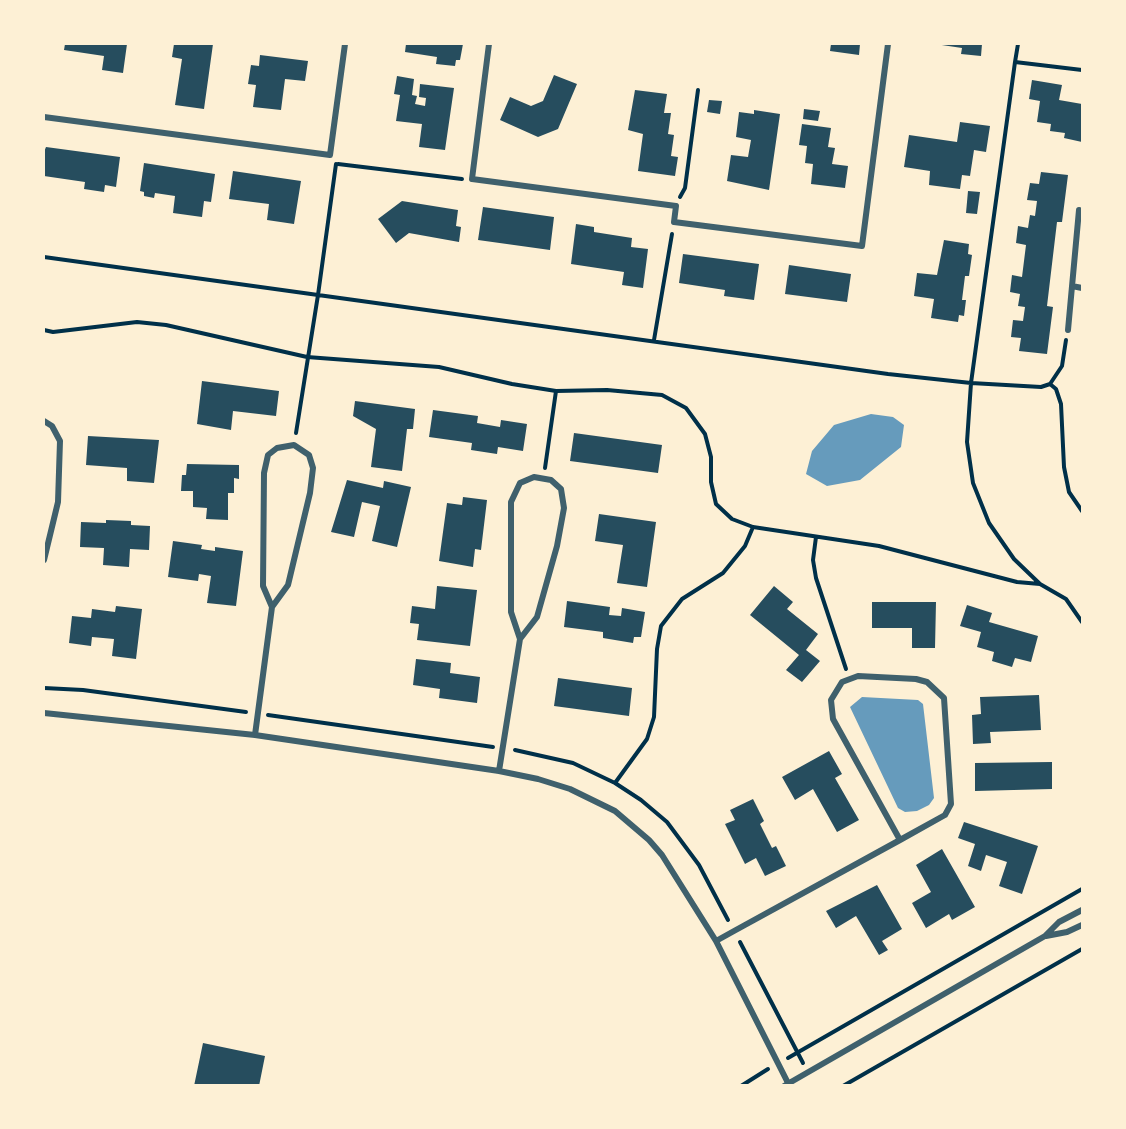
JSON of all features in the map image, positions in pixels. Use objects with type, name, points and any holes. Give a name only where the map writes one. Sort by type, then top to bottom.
[{"type":"street","points":[[44,117],[330,155],[345,44]]},
{"type":"street","points":[[489,44],[472,179],[676,206],[674,222],[862,246],[888,44]]},
{"type":"street","points":[[1068,330],[1079,210]]},
{"type":"street","points":[[1072,286],[1083,288]]},
{"type":"street","points":[[44,421],[52,426],[60,441],[58,502],[44,560]]},
{"type":"street","points":[[255,735],[272,607],[288,585],[310,493],[313,468],[309,455],[294,445],[277,448],[268,455],[264,473],[263,586],[272,607]]},
{"type":"street","points":[[499,771],[520,639],[511,612],[511,502],[520,483],[534,477],[551,480],[561,489],[564,508],[557,546],[537,617],[520,639]]},
{"type":"street","points":[[716,941],[900,840],[945,815],[951,804],[944,698],[927,682],[916,679],[858,676],[842,682],[831,700],[833,719],[900,840]]},
{"type":"street","points":[[44,713],[255,735],[499,771],[559,786],[615,811],[649,840],[662,855],[716,941],[786,1084],[1045,936],[1059,922],[1083,910]]},
{"type":"street","points":[[1045,936],[1067,932],[1083,925]]},
{"type":"path","points":[[1018,44],[971,382],[967,442],[973,483],[988,523],[1014,559],[1040,584],[1066,599],[1083,622]]},
{"type":"path","points":[[1015,62],[1083,70]]},
{"type":"path","points":[[676,206],[685,188],[698,90]]},
{"type":"path","points":[[294,445],[336,164],[330,155]]},
{"type":"path","points":[[336,164],[472,179]]},
{"type":"path","points":[[654,340],[674,222]]},
{"type":"path","points":[[44,257],[888,374],[1041,387],[1050,384],[1062,366],[1068,330]]},
{"type":"path","points":[[44,330],[53,332],[137,322],[166,325],[307,357],[439,367],[512,384],[556,391],[607,390],[662,395],[686,408],[705,434],[711,457],[711,482],[716,504],[732,519],[753,527],[879,546],[1017,582],[1040,584]]},
{"type":"path","points":[[1050,384],[1059,395],[1064,467],[1069,492],[1083,511]]},
{"type":"path","points":[[544,479],[556,391]]},
{"type":"path","points":[[615,783],[647,739],[654,717],[657,649],[661,626],[682,598],[723,573],[745,546],[753,527]]},
{"type":"path","points":[[816,537],[813,560],[816,578],[849,679]]},
{"type":"path","points":[[44,688],[83,690],[540,754],[573,763],[615,783],[666,822],[699,865],[807,1072]]},
{"type":"path","points":[[741,1086],[1083,889]]},
{"type":"path","points":[[843,1086],[1083,949]]},
{"type":"water","points":[[871,414],[893,417],[904,425],[901,447],[860,480],[827,486],[806,474],[812,451],[834,425]]},
{"type":"water","points":[[862,697],[918,700],[923,704],[934,798],[929,805],[917,811],[905,812],[898,808],[850,707]]},
{"type":"building","points":[[65,44],[127,44],[123,73],[102,70],[104,56],[64,50]]},
{"type":"building","points":[[174,44],[213,44],[204,109],[175,105],[182,59],[172,57]]},
{"type":"building","points":[[406,44],[463,44],[460,60],[456,60],[455,66],[436,64],[437,57],[405,52]]},
{"type":"building","points":[[831,44],[860,44],[859,55],[830,51]]},
{"type":"building","points":[[935,44],[982,44],[981,56],[961,54],[962,48]]},
{"type":"building","points":[[260,55],[308,61],[305,81],[285,79],[281,110],[253,107],[256,85],[248,84],[251,65],[259,66]]},
{"type":"building","points":[[554,75],[577,84],[558,129],[538,137],[500,120],[510,97],[531,106],[543,101]]},
{"type":"building","points":[[397,76],[414,79],[412,95],[417,96],[415,104],[425,106],[426,98],[419,97],[420,84],[454,88],[445,150],[419,147],[422,124],[396,121],[400,95],[394,94]]},
{"type":"building","points":[[1032,80],[1062,85],[1059,100],[1082,104],[1082,142],[1064,138],[1065,133],[1050,131],[1051,124],[1037,122],[1040,101],[1029,99]]},
{"type":"building","points":[[635,90],[667,94],[664,113],[671,113],[668,134],[674,135],[671,156],[678,157],[675,176],[638,171],[643,134],[628,130]]},
{"type":"building","points":[[709,100],[722,101],[720,114],[707,112]]},
{"type":"building","points":[[804,109],[820,111],[818,121],[803,119]]},
{"type":"building","points":[[754,110],[780,114],[769,190],[727,181],[731,155],[748,157],[751,140],[736,137],[739,112],[754,114]]},
{"type":"building","points":[[960,122],[990,126],[986,152],[974,150],[970,176],[962,175],[960,189],[929,185],[930,171],[904,167],[909,135],[957,142]]},
{"type":"building","points":[[802,124],[831,128],[828,147],[835,148],[832,164],[848,166],[845,188],[811,184],[813,164],[805,163],[807,146],[799,145]]},
{"type":"building","points":[[46,147],[120,157],[116,187],[105,185],[104,192],[84,189],[85,182],[44,176]]},
{"type":"building","points":[[144,163],[215,174],[211,202],[204,201],[202,217],[173,213],[175,196],[155,193],[154,198],[144,196],[144,192],[140,191]]},
{"type":"building","points":[[233,171],[301,181],[294,224],[267,220],[269,204],[229,199]]},
{"type":"building","points":[[1041,172],[1068,175],[1062,222],[1057,222],[1047,306],[1053,307],[1047,354],[1019,351],[1021,338],[1011,337],[1013,320],[1023,321],[1025,307],[1018,306],[1020,294],[1010,292],[1012,275],[1022,277],[1026,245],[1016,243],[1018,226],[1028,228],[1030,215],[1035,216],[1037,201],[1027,200],[1030,183],[1039,184]]},
{"type":"building","points":[[968,191],[980,192],[977,214],[966,213]]},
{"type":"building","points":[[402,201],[458,210],[456,226],[461,227],[459,242],[409,233],[396,243],[378,219]]},
{"type":"building","points":[[483,207],[554,217],[550,250],[478,240]]},
{"type":"building","points":[[576,224],[594,227],[594,232],[632,238],[631,247],[648,249],[643,288],[622,285],[624,272],[571,264]]},
{"type":"building","points":[[944,240],[969,244],[968,254],[972,255],[969,276],[965,276],[962,300],[966,300],[964,316],[959,315],[958,322],[931,318],[934,299],[914,296],[917,273],[937,275]]},
{"type":"building","points":[[683,254],[759,264],[754,300],[724,296],[725,290],[679,283]]},
{"type":"building","points":[[789,265],[851,274],[847,302],[785,294]]},
{"type":"building","points":[[202,381],[279,391],[276,416],[233,411],[231,430],[197,424]]},
{"type":"building","points":[[355,401],[415,409],[413,429],[407,429],[402,471],[371,467],[376,429],[353,416]]},
{"type":"building","points":[[433,410],[478,416],[477,423],[500,427],[501,420],[527,424],[523,451],[498,447],[497,454],[471,450],[472,443],[429,437]]},
{"type":"building","points":[[574,433],[662,445],[658,473],[570,461]]},
{"type":"building","points":[[88,436],[159,440],[154,483],[127,481],[127,468],[86,465]]},
{"type":"building","points":[[187,464],[239,465],[239,479],[234,478],[234,493],[228,493],[228,520],[206,519],[207,508],[193,507],[193,491],[181,491],[182,475],[186,475]]},
{"type":"building","points":[[347,480],[383,488],[384,481],[411,487],[397,547],[372,541],[380,506],[362,502],[354,537],[331,532]]},
{"type":"building","points":[[463,497],[487,500],[481,550],[475,549],[473,567],[439,561],[447,503],[462,505]]},
{"type":"building","points":[[599,514],[656,522],[647,587],[617,583],[623,545],[595,541]]},
{"type":"building","points":[[106,520],[131,521],[131,525],[150,526],[149,550],[130,549],[129,567],[103,565],[104,548],[80,547],[81,522],[106,523]]},
{"type":"building","points":[[173,541],[202,545],[201,549],[215,551],[215,547],[243,551],[236,606],[207,603],[211,576],[199,574],[198,581],[168,577]]},
{"type":"building","points":[[437,586],[477,590],[470,646],[417,640],[419,624],[410,623],[412,606],[435,609]]},
{"type":"building","points":[[774,586],[793,602],[787,609],[818,634],[806,650],[820,661],[802,682],[786,670],[799,655],[750,615]]},
{"type":"building","points":[[567,601],[610,607],[609,615],[621,616],[622,608],[645,612],[641,637],[634,637],[633,643],[603,638],[603,632],[564,627]]},
{"type":"building","points":[[872,602],[936,602],[935,648],[912,648],[912,628],[872,628]]},
{"type":"building","points":[[967,605],[992,613],[989,622],[1038,636],[1031,662],[1015,658],[1012,667],[992,661],[994,652],[977,647],[981,632],[960,626]]},
{"type":"building","points":[[116,606],[142,609],[136,659],[112,656],[114,639],[92,637],[91,646],[69,643],[72,616],[91,618],[92,609],[115,612]]},
{"type":"building","points":[[416,659],[451,663],[450,673],[480,677],[477,703],[439,698],[440,689],[413,685]]},
{"type":"building","points":[[558,678],[632,688],[629,716],[554,706]]},
{"type":"building","points":[[1039,695],[1041,730],[990,732],[991,743],[973,744],[972,715],[981,714],[980,697]]},
{"type":"building","points":[[829,751],[842,774],[835,778],[859,820],[837,832],[813,789],[795,800],[782,777]]},
{"type":"building","points":[[1052,762],[1052,789],[975,791],[975,763]]},
{"type":"building","points":[[753,799],[764,821],[760,824],[772,848],[776,846],[786,866],[765,876],[756,858],[745,864],[725,824],[735,820],[730,810]]},
{"type":"building","points":[[964,822],[1038,846],[1022,894],[999,886],[1007,862],[986,855],[981,871],[968,866],[975,844],[958,838]]},
{"type":"building","points":[[942,849],[975,907],[952,920],[949,914],[926,928],[912,903],[931,892],[916,865]]},
{"type":"building","points":[[877,885],[902,929],[882,941],[888,950],[879,955],[856,916],[836,928],[826,911]]},
{"type":"building","points":[[203,1043],[265,1056],[259,1086],[194,1086]]}]
